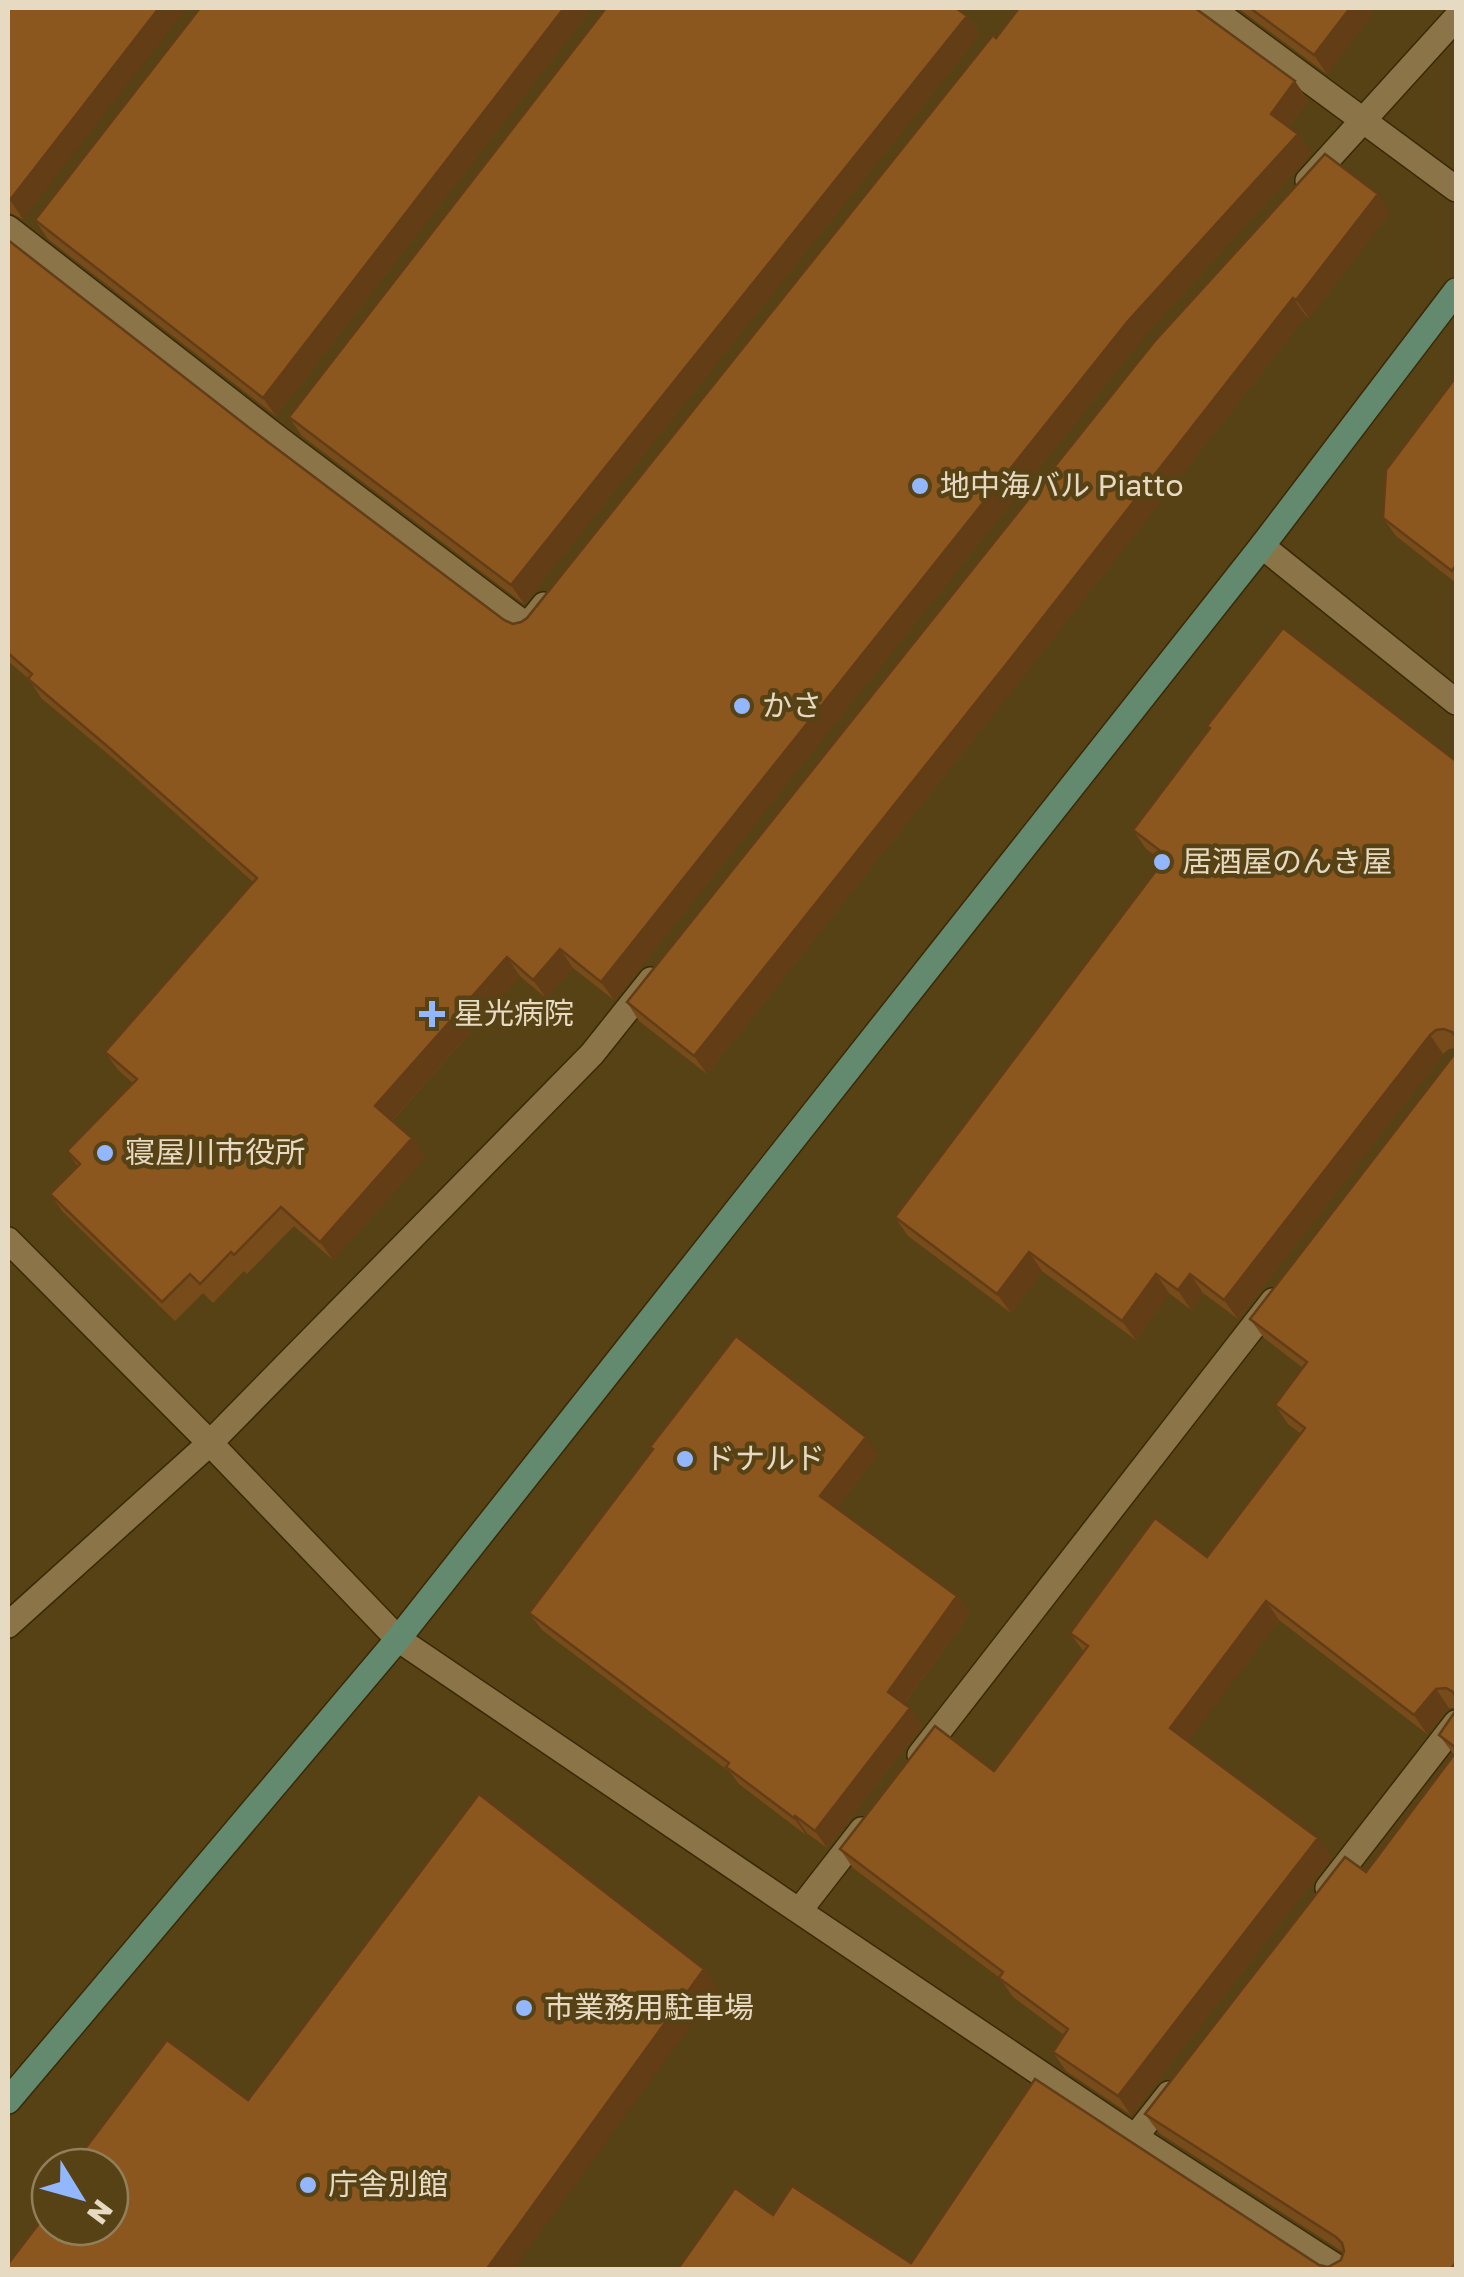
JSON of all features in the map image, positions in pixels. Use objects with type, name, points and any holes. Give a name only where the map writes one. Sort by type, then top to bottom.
[{"type":"street","points":[[1211,8],[1456,189]]},
{"type":"street","points":[[1298,192],[1456,18]]},
{"type":"street","points":[[23,232],[285,432],[527,626],[564,580]]},
{"type":"street","points":[[8,2101],[398,1639],[1262,546],[1456,292]]},
{"type":"street","points":[[1262,546],[1456,702]]},
{"type":"street","points":[[8,1626],[210,1444],[592,1054],[665,962]]},
{"type":"street","points":[[8,1240],[398,1639],[1135,2137],[1341,2270]]},
{"type":"street","points":[[908,1770],[1286,1283]]},
{"type":"street","points":[[1314,1907],[1456,1723]]},
{"type":"street","points":[[799,1911],[872,1817]]},
{"type":"street","points":[[1135,2137],[1182,2076]]},
{"type":"building","points":[[8,8],[159,8],[10,200],[8,199]]},
{"type":"building","points":[[200,8],[564,8],[263,398],[35,220]]},
{"type":"building","points":[[606,8],[956,8],[967,16],[511,585],[289,417]]},
{"type":"building","points":[[1019,8],[1195,8],[1295,81],[1271,114],[1298,134],[1128,321],[601,982],[560,949],[533,980],[507,957],[375,1106],[412,1138],[320,1242],[281,1207],[200,1284],[190,1274],[162,1302],[50,1194],[80,1164],[67,1151],[137,1079],[105,1052],[257,878],[28,679],[32,674],[8,653],[8,240],[256,433],[513,624],[527,618],[993,35],[996,38]]},
{"type":"building","points":[[1250,8],[1350,8],[1314,55]]},
{"type":"building","points":[[1325,154],[1378,194],[694,1056],[627,1002],[1154,342]]},
{"type":"building","points":[[1456,377],[1456,565],[1452,571],[1383,518],[1386,470]]},
{"type":"building","points":[[1283,628],[1456,761],[1456,1037],[1444,1029],[1430,1035],[1224,1300],[1190,1274],[1178,1290],[1156,1274],[1122,1321],[1029,1252],[997,1294],[895,1217],[1167,856],[1133,830]]},
{"type":"building","points":[[1456,1052],[1456,1697],[1446,1688],[1436,1689],[1414,1715],[1266,1601],[1170,1728],[1318,1838],[1118,2096],[1053,2052],[1068,2029],[999,1978],[1003,1972],[840,1849],[935,1726],[994,1771],[1088,1646],[1070,1633],[1155,1518],[1207,1557],[1305,1428],[1275,1405],[1307,1362],[1250,1319]]},
{"type":"building","points":[[736,1336],[866,1437],[820,1496],[957,1596],[888,1692],[910,1708],[815,1831],[726,1767],[729,1763],[529,1613]]},
{"type":"building","points":[[1456,1710],[1456,1748],[1439,1735]]},
{"type":"building","points":[[1456,1752],[1456,2262],[1450,2270],[677,2270],[735,2188],[773,2215],[792,2186],[911,2263],[1035,2079],[1319,2265],[1328,2267],[1341,2260],[1344,2251],[1336,2237],[1145,2114],[1345,1857],[1366,1872]]},
{"type":"building","points":[[479,1794],[704,1969],[486,2270],[8,2270],[8,2264],[30,2235],[30,2247],[130,2247],[130,2147],[86,2147],[167,2040],[248,2100]]},
{"type":"place","name":"地中海バル Piatto","points":[[920,486]]},
{"type":"place","name":"かさ","points":[[742,706]]},
{"type":"place","name":"居酒屋のんき屋","points":[[1162,862]]},
{"type":"place","name":"星光病院","points":[[432,1014]]},
{"type":"place","name":"寝屋川市役所","points":[[105,1153]]},
{"type":"place","name":"ドナルド","points":[[685,1459]]},
{"type":"place","name":"市業務用駐車場","points":[[524,2008]]},
{"type":"place","name":"庁舎別館","points":[[308,2185]]}]
